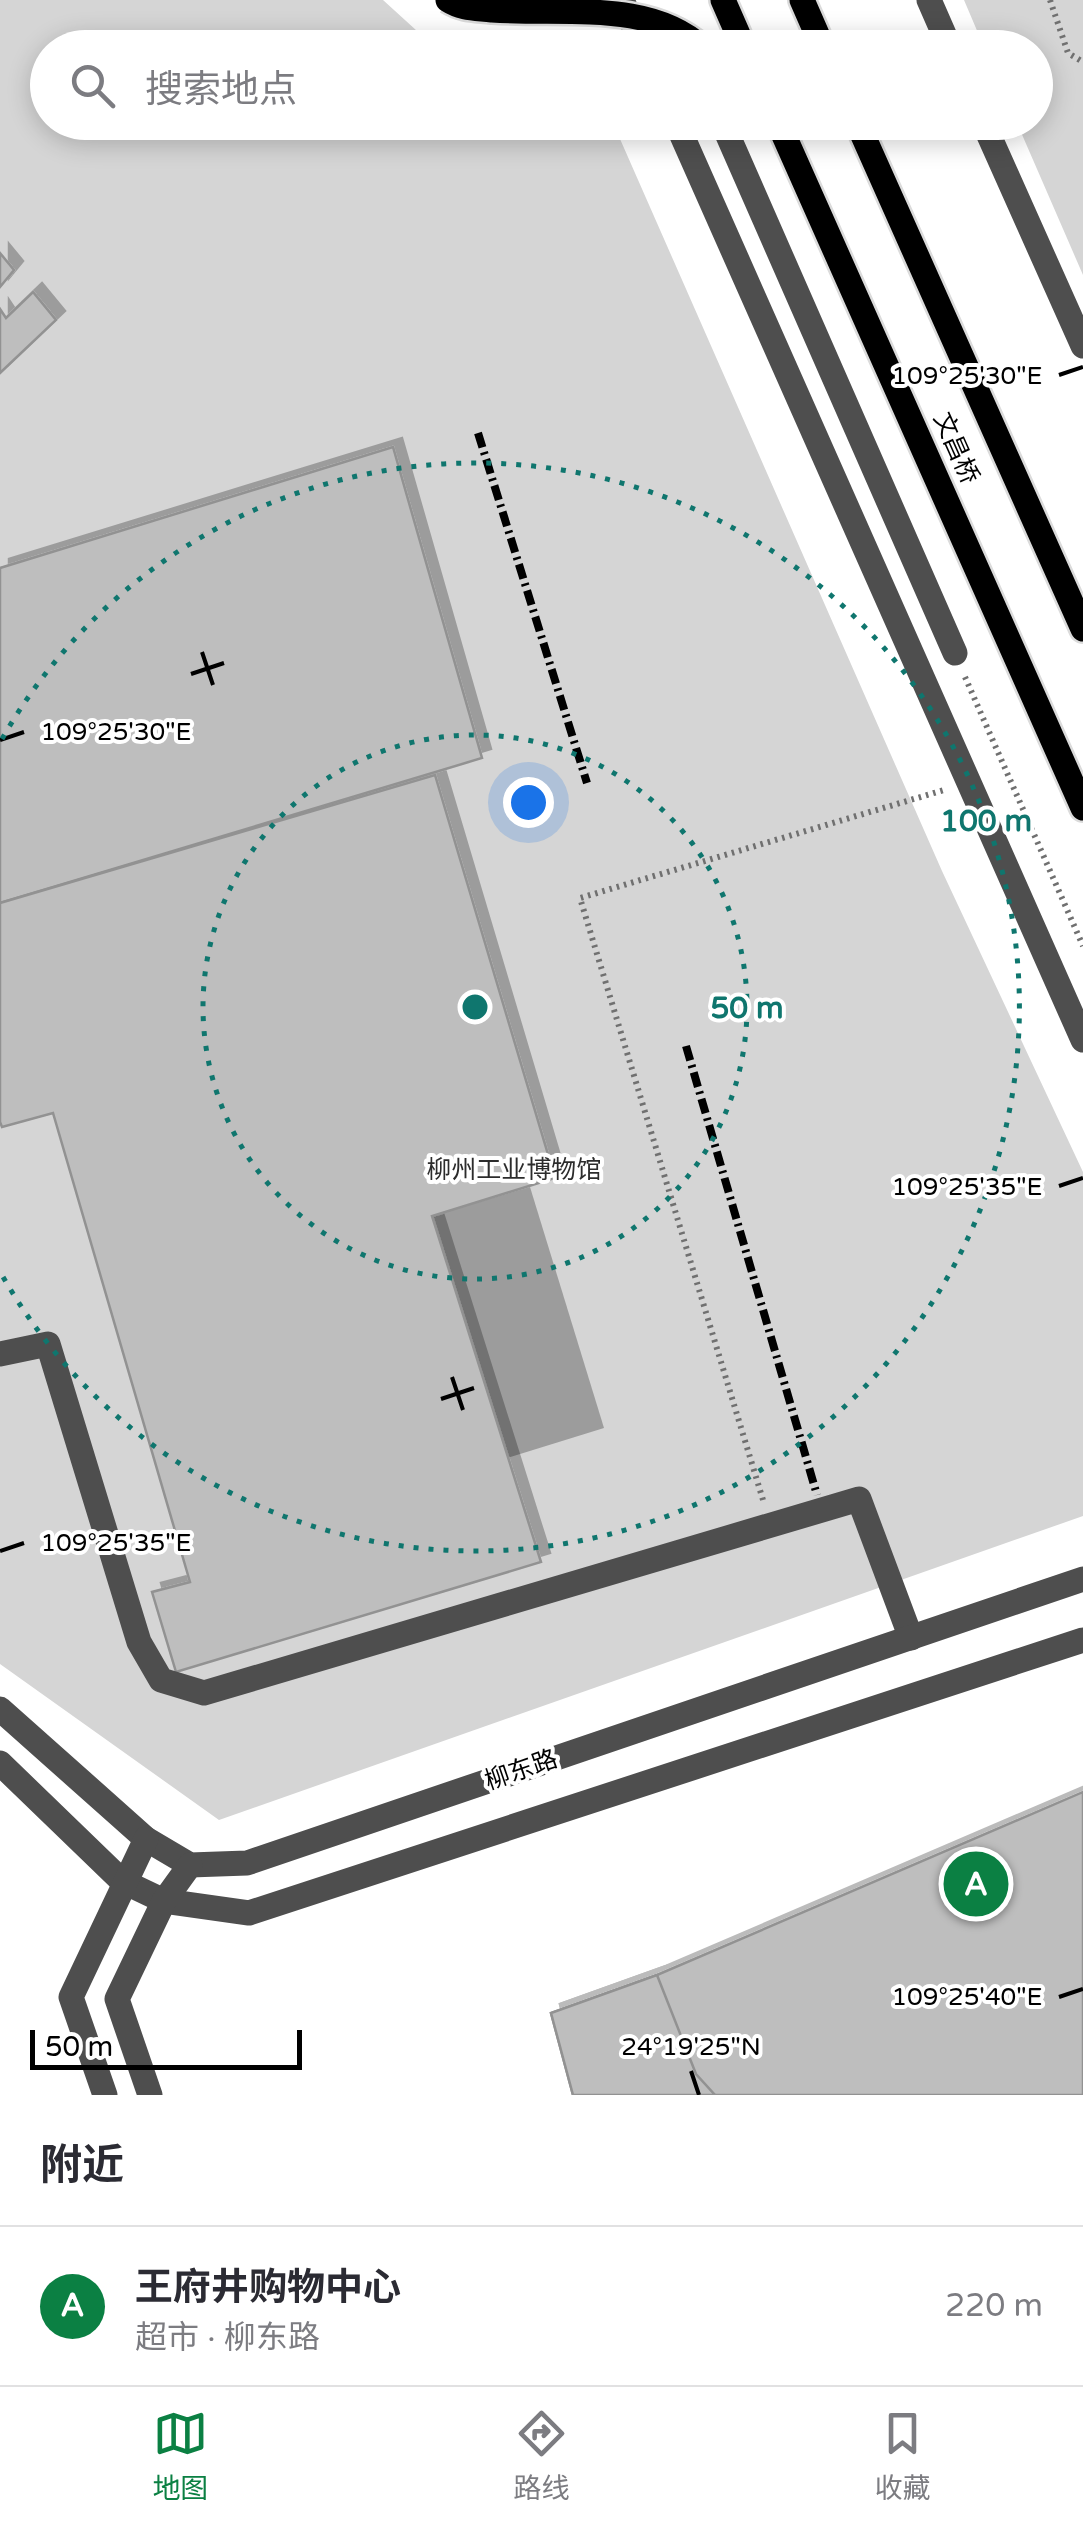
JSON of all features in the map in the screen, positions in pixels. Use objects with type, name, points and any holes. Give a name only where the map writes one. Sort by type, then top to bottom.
[{"type":"main road","points":[[448,0],[459,7],[523,12],[630,4],[685,25],[689,30]]},
{"type":"main road","points":[[723,0],[736,30]]},
{"type":"main road","points":[[802,0],[815,30]]},
{"type":"main road","points":[[777,140],[797,165]]},
{"type":"main road","name":"文昌桥","points":[[786,140],[1083,808]]},
{"type":"main road","name":"文昌桥","points":[[865,140],[1083,629]]},
{"type":"street","points":[[622,0],[635,30]]},
{"type":"street","points":[[928,0],[942,30]]},
{"type":"street","points":[[673,20],[678,30]]},
{"type":"street","points":[[684,140],[1083,1040]]},
{"type":"street","points":[[730,140],[954,653]]},
{"type":"street","points":[[991,140],[1083,346]]},
{"type":"street","points":[[0,1354],[48,1344],[139,1642],[162,1680],[204,1694],[859,1499],[911,1638]]},
{"type":"street","name":"柳东路","points":[[190,1865],[247,1863],[1083,1579]]},
{"type":"street","name":"柳东路","points":[[0,1763],[122,1880],[164,1901],[249,1913],[1083,1640]]},
{"type":"street","points":[[0,1710],[146,1839],[190,1865],[164,1901],[117,1998],[150,2095]]},
{"type":"street","points":[[104,2095],[70,1997],[122,1880],[146,1839]]},
{"type":"path","points":[[1050,0],[1068,53],[1083,62]]},
{"type":"path","points":[[954,653],[1083,946]]},
{"type":"path","points":[[771,1525],[580,898],[969,783]]},
{"type":"green space","name":"柳州工业博物馆","points":[[0,0],[383,0],[416,30],[30,30],[30,140],[620,140],[942,871],[1083,1172],[1083,1516],[219,1820],[0,1664]]},
{"type":"green space","points":[[964,0],[1083,0],[1083,275],[1024,140],[1053,140],[1053,30],[977,30]]},
{"type":"shaded area","points":[[530,1187],[604,1428],[507,1458],[432,1216]]},
{"type":"building","points":[[0,253],[14,270],[0,287]]},
{"type":"building","points":[[33,292],[56,320],[0,373],[0,309],[6,318]]},
{"type":"building","points":[[393,447],[482,758],[0,903],[0,568]]},
{"type":"building","points":[[435,775],[555,1178],[432,1216],[541,1562],[176,1672],[152,1592],[190,1582],[53,1113],[2,1127],[0,1122],[0,903]]},
{"type":"building","points":[[1083,1792],[1083,2095],[573,2095],[551,2013],[657,1975]]},
{"type":"building","points":[[657,1975],[696,2074],[715,2095],[573,2095],[551,2013]]},
{"type":"railway","points":[[478,433],[587,783]]},
{"type":"railway","points":[[686,1046],[817,1495]]},
{"type":"place","name":"王府井购物中心","points":[[976,1884]]}]
